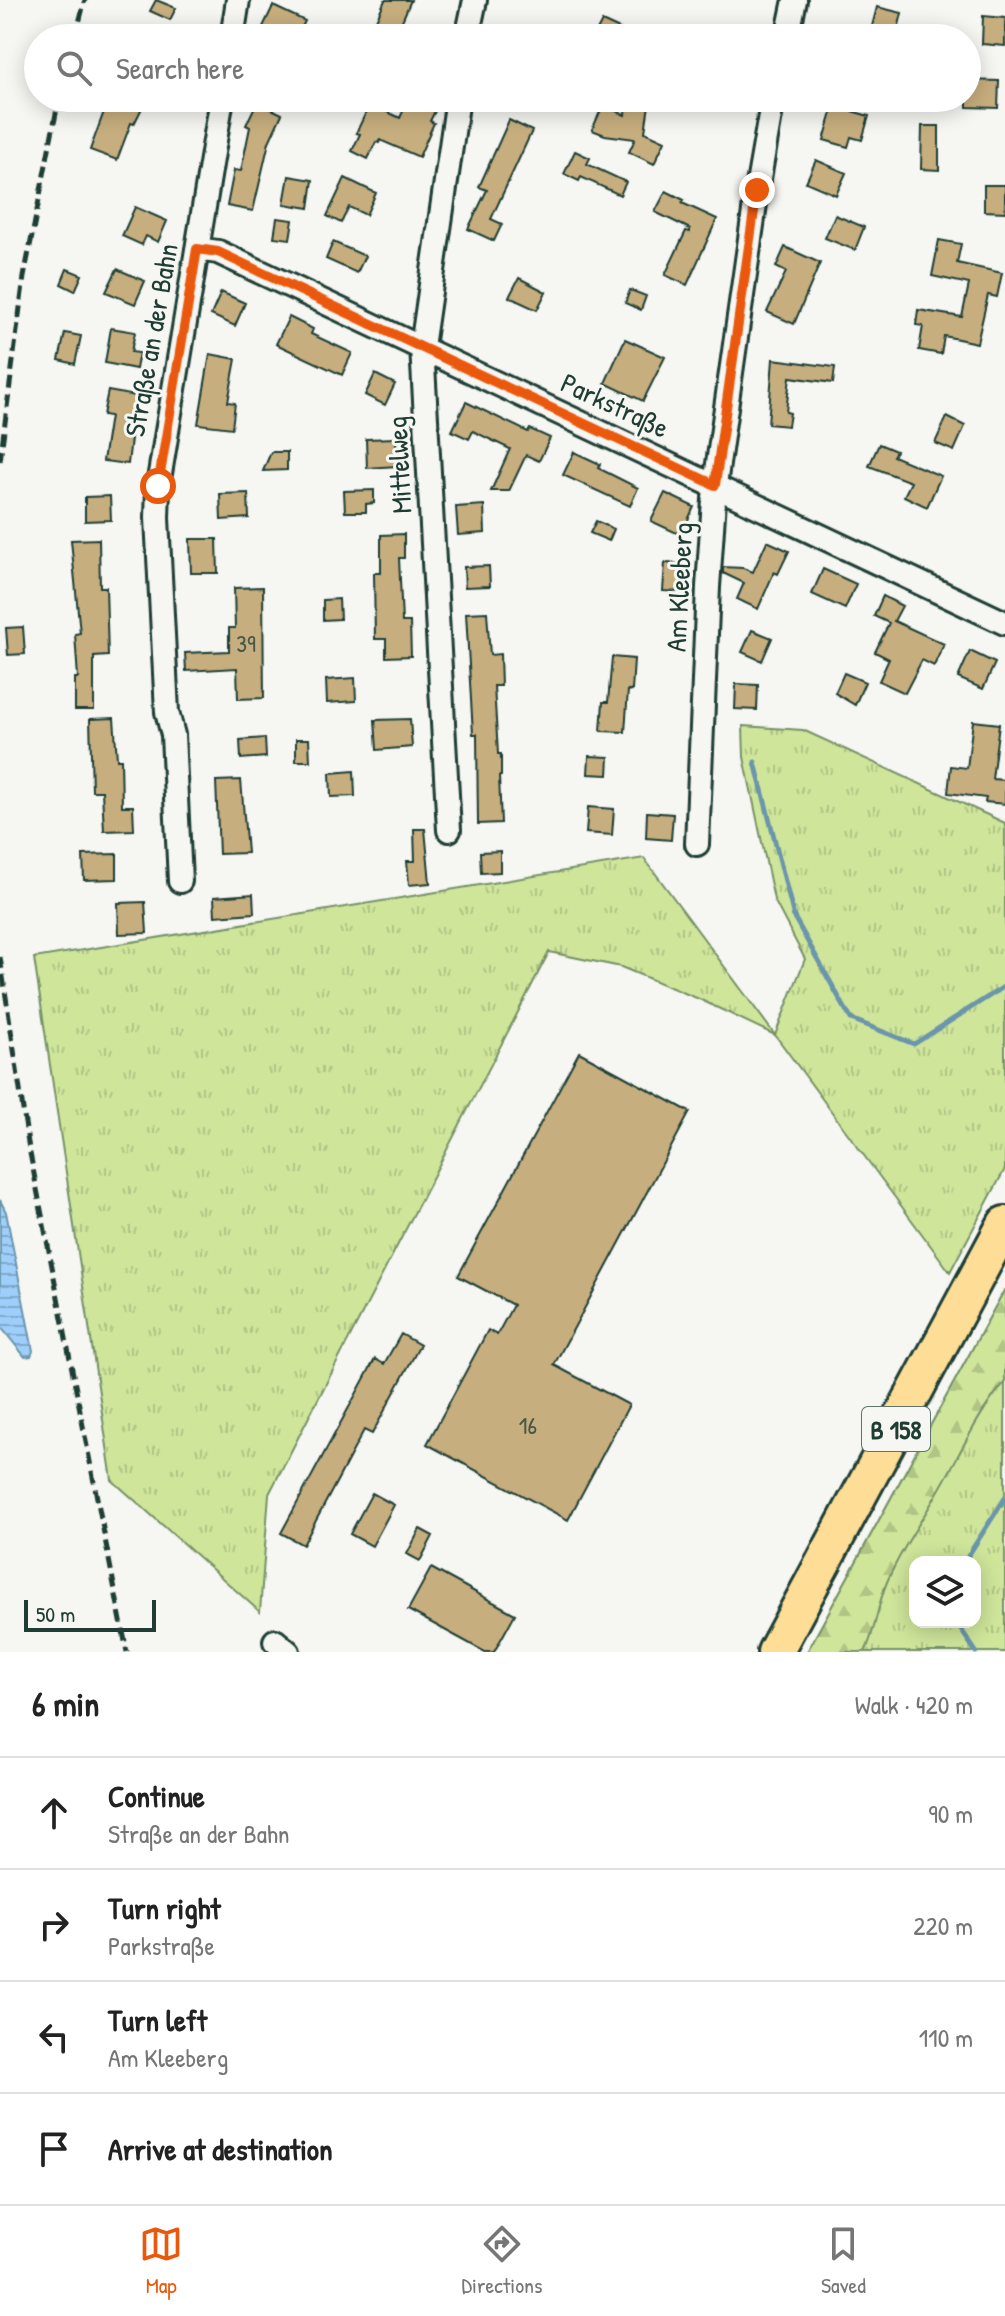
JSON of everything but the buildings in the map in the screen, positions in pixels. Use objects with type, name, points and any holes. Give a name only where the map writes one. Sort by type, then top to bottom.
[{"type":"main road","name":"B 158","points":[[775,1652],[1005,1224]]},
{"type":"street","points":[[234,24],[238,0]]},
{"type":"street","points":[[470,24],[475,0]]},
{"type":"street","points":[[790,24],[795,0]]},
{"type":"street","name":"Straße an der Bahn","points":[[180,881],[157,518],[161,463],[220,112]]},
{"type":"street","name":"Mittelweg","points":[[449,830],[422,347],[456,112]]},
{"type":"street","name":"Am Kleeberg","points":[[697,844],[715,485],[771,112]]},
{"type":"street","name":"Parkstraße","points":[[197,249],[218,252],[1005,623]]},
{"type":"green space","points":[[743,726],[803,730],[1005,823],[1005,1169],[950,1272],[775,1035],[805,959],[774,900],[744,757]]},
{"type":"green space","points":[[644,858],[775,1035],[621,967],[549,952],[269,1494],[260,1612],[112,1480],[34,958]]},
{"type":"green space","points":[[1005,1289],[1005,1652],[807,1652]]},
{"type":"green space","points":[[1005,1289],[1005,1382],[976,1423],[898,1559],[884,1591],[865,1652],[807,1652]]},
{"type":"water","points":[[0,1200],[6,1212],[33,1351],[31,1356],[25,1357],[0,1326]]},
{"type":"waterway","points":[[755,762],[794,917],[851,1019],[914,1044],[1005,986]]},
{"type":"waterway","points":[[968,1556],[1005,1498]]},
{"type":"waterway","points":[[960,1628],[976,1652]]},
{"type":"railway","points":[[79,24],[85,0]]},
{"type":"railway","points":[[0,461],[24,277],[56,112]]},
{"type":"railway","points":[[0,957],[28,1143],[127,1652]]},
{"type":"route","points":[[158,486],[197,249],[218,252],[715,485],[757,190]]}]
